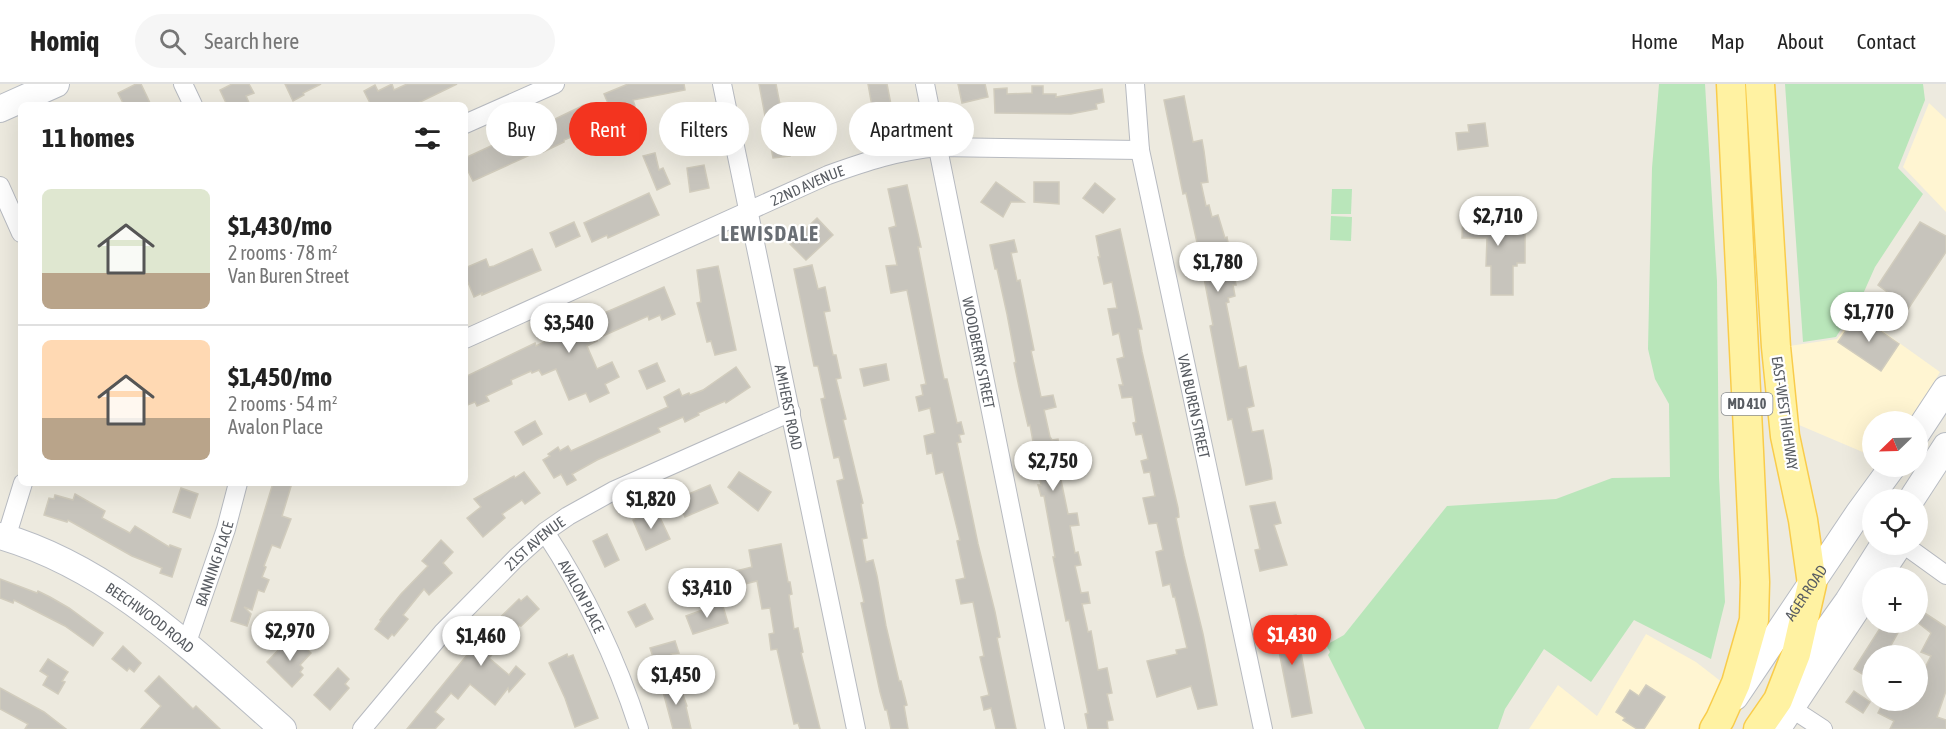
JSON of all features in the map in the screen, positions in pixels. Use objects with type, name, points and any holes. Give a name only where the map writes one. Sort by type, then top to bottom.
[{"type":"main road","points":[[0,109],[56,84]]},
{"type":"main road","name":"MD 410","points":[[1718,726],[1741,671],[1754,620],[1755,591],[1731,84]]},
{"type":"main road","name":"EAST-WEST HIGHWAY","points":[[1758,729],[1786,705],[1812,584],[1803,520],[1785,436],[1776,347],[1760,84]]},
{"type":"main road","points":[[1928,416],[1946,389]]},
{"type":"main road","points":[[1918,489],[1946,446]]},
{"type":"main road","name":"AGER ROAD","points":[[1718,726],[1885,477]]},
{"type":"main road","name":"BEECHWOOD ROAD","points":[[3,537],[81,568],[134,604],[186,645],[283,729]]},
{"type":"main road","points":[[1786,705],[1877,555]]},
{"type":"street","points":[[183,84],[192,102]]},
{"type":"street","points":[[468,123],[555,84]]},
{"type":"street","name":"AMHERST ROAD","points":[[722,84],[856,729]]},
{"type":"street","name":"WOODBERRY STREET","points":[[926,84],[930,102]]},
{"type":"street","name":"VAN BUREN STREET","points":[[1135,84],[1140,150],[1263,729]]},
{"type":"street","name":"22ND AVENUE","points":[[974,148],[1140,150]]},
{"type":"street","name":"22ND AVENUE","points":[[468,338],[828,175],[887,156]]},
{"type":"street","name":"WOODBERRY STREET","points":[[941,156],[1055,729]]},
{"type":"street","points":[[0,186],[18,226]]},
{"type":"street","name":"21ST AVENUE","points":[[362,729],[443,632],[545,532],[568,516],[613,491],[791,412]]},
{"type":"street","points":[[3,537],[22,486]]},
{"type":"street","name":"BANNING PLACE","points":[[186,645],[226,529],[237,486]]},
{"type":"street","name":"AVALON PLACE","points":[[545,532],[586,603],[611,654],[639,729]]},
{"type":"street","points":[[1917,555],[1946,575]]},
{"type":"street","points":[[1823,729],[1786,705],[1862,606]]},
{"type":"street","name":"EAST-WEST HIGHWAY","points":[[1782,729],[1786,705]]},
{"type":"shaded area","points":[[1929,103],[1946,119],[1946,212],[1903,167]]},
{"type":"shaded area","points":[[1856,312],[1940,372],[1917,411],[1862,411],[1862,452],[1792,422],[1789,346],[1837,339]]},
{"type":"shaded area","points":[[1646,634],[1696,662],[1727,686],[1698,729],[1529,729],[1558,685],[1597,716]]},
{"type":"green space","points":[[1659,84],[1705,84],[1717,281],[1719,477],[1725,602],[1711,659],[1634,620],[1591,682],[1544,649],[1505,709],[1498,729],[1365,729],[1328,655],[1330,652],[1326,645],[1344,635],[1447,506],[1556,499],[1612,478],[1670,477],[1669,404],[1655,379],[1648,349],[1652,168]]},
{"type":"green space","points":[[1785,84],[1923,84],[1925,100],[1898,168],[1923,194],[1875,267],[1863,294],[1836,337],[1803,342]]},
{"type":"green space","points":[[1332,189],[1352,189],[1351,214],[1331,214]]},
{"type":"green space","points":[[1331,216],[1352,217],[1351,241],[1330,240]]},
{"type":"building","points":[[136,84],[141,84],[150,102],[122,102],[118,93]]},
{"type":"building","points":[[232,84],[249,84],[254,93],[246,96],[249,102],[226,102],[220,90]]},
{"type":"building","points":[[285,84],[321,84],[293,101]]},
{"type":"building","points":[[392,84],[394,90],[407,84],[457,84],[420,102],[370,102],[364,91],[375,85],[378,91]]},
{"type":"building","points":[[628,84],[684,84],[685,90],[633,100],[634,102],[607,102],[604,94]]},
{"type":"building","points":[[759,84],[776,84],[780,102],[762,102]]},
{"type":"building","points":[[868,84],[887,84],[890,102],[871,102]]},
{"type":"building","points":[[958,84],[985,84],[988,97],[962,102]]},
{"type":"building","points":[[1032,86],[1043,86],[1043,94],[1056,94],[1056,97],[1102,89],[1104,102],[1096,104],[1097,109],[1071,114],[995,113],[994,89],[1007,88],[1007,94],[1032,93]]},
{"type":"building","points":[[1184,96],[1193,142],[1202,140],[1208,182],[1201,183],[1206,206],[1209,205],[1212,217],[1218,215],[1225,238],[1227,237],[1236,285],[1233,285],[1235,296],[1228,298],[1229,302],[1226,303],[1239,368],[1246,366],[1254,406],[1247,408],[1252,432],[1263,430],[1271,469],[1272,479],[1246,485],[1232,419],[1228,420],[1198,247],[1186,193],[1183,194],[1164,100]]},
{"type":"building","points":[[569,112],[569,138],[557,145],[557,118]]},
{"type":"building","points":[[1485,123],[1488,146],[1458,150],[1456,133],[1469,132],[1468,125]]},
{"type":"building","points":[[486,148],[486,156],[528,156],[473,181],[468,171],[468,157]]},
{"type":"building","points":[[655,153],[659,170],[663,168],[670,184],[657,190],[643,156]]},
{"type":"building","points":[[704,165],[709,188],[690,192],[687,168]]},
{"type":"building","points":[[996,182],[1024,202],[1011,202],[1003,217],[981,202]]},
{"type":"building","points":[[1034,182],[1059,182],[1059,204],[1034,202]]},
{"type":"building","points":[[1095,183],[1115,199],[1103,213],[1083,198]]},
{"type":"building","points":[[907,185],[921,247],[918,247],[944,379],[947,379],[957,423],[961,422],[964,434],[959,435],[961,442],[957,443],[995,612],[1000,637],[997,638],[1016,729],[996,729],[991,708],[984,710],[981,697],[989,695],[980,657],[984,656],[973,602],[961,604],[956,580],[965,578],[957,541],[960,540],[943,472],[936,474],[932,453],[927,454],[924,436],[935,433],[930,408],[919,411],[916,397],[923,395],[921,385],[926,384],[907,290],[891,293],[886,266],[897,265],[889,228],[896,226],[888,189]]},
{"type":"building","points":[[649,193],[659,215],[608,238],[607,235],[592,242],[584,223]]},
{"type":"building","points":[[1463,211],[1491,211],[1491,221],[1517,222],[1517,225],[1525,225],[1525,263],[1517,263],[1517,266],[1513,266],[1513,295],[1491,295],[1491,266],[1486,266],[1487,238],[1462,238]]},
{"type":"building","points":[[817,218],[833,235],[806,260],[790,244]]},
{"type":"building","points":[[574,222],[580,236],[556,247],[550,233]]},
{"type":"building","points":[[1920,222],[1946,236],[1946,252],[1908,309],[1888,296],[1890,294],[1878,285]]},
{"type":"building","points":[[1120,229],[1142,329],[1138,329],[1142,352],[1178,508],[1179,517],[1176,518],[1217,705],[1198,709],[1191,686],[1157,697],[1147,661],[1177,654],[1176,650],[1187,648],[1170,584],[1163,586],[1156,552],[1163,550],[1157,523],[1149,524],[1143,498],[1155,496],[1150,472],[1144,473],[1141,461],[1148,459],[1142,434],[1136,435],[1132,397],[1122,398],[1119,385],[1123,385],[1117,359],[1124,357],[1119,333],[1113,335],[1108,309],[1117,308],[1112,282],[1104,284],[1098,257],[1100,257],[1096,236]]},
{"type":"building","points":[[1014,240],[1017,252],[1011,253],[1017,281],[1020,280],[1041,397],[1053,395],[1056,407],[1044,410],[1050,437],[1052,440],[1058,439],[1060,450],[1055,451],[1068,514],[1077,513],[1079,525],[1070,526],[1075,553],[1078,552],[1081,565],[1075,566],[1081,593],[1088,592],[1090,603],[1082,604],[1088,632],[1091,631],[1098,670],[1107,668],[1112,693],[1107,694],[1113,720],[1107,721],[1108,729],[1088,729],[1085,714],[1088,713],[1069,620],[1066,621],[1053,557],[1055,557],[1044,496],[1041,496],[1038,485],[1041,485],[1030,425],[1028,426],[1019,387],[1007,314],[990,245]]},
{"type":"building","points":[[532,249],[541,270],[474,297],[468,282],[468,267],[486,259],[489,267]]},
{"type":"building","points":[[812,265],[818,289],[825,287],[830,311],[824,312],[833,355],[836,355],[841,378],[836,379],[846,419],[843,420],[863,503],[861,504],[867,538],[862,539],[866,562],[873,560],[886,626],[907,705],[904,706],[908,729],[891,729],[880,692],[861,603],[864,602],[837,481],[844,479],[839,457],[834,458],[821,399],[825,398],[818,366],[814,366],[794,269]]},
{"type":"building","points":[[718,266],[736,350],[715,355],[711,341],[707,342],[697,303],[701,302],[697,270]]},
{"type":"building","points":[[664,287],[675,314],[662,320],[660,315],[649,320],[648,316],[596,339],[597,341],[587,346],[597,369],[612,362],[619,377],[605,384],[609,393],[590,402],[586,393],[569,400],[556,369],[542,375],[539,370],[532,373],[531,371],[511,380],[512,384],[486,396],[489,401],[477,406],[475,402],[468,405],[468,376],[535,343],[536,346],[561,334],[560,332]]},
{"type":"building","points":[[1857,315],[1899,344],[1881,371],[1838,342]]},
{"type":"building","points":[[657,363],[665,381],[647,389],[639,371]]},
{"type":"building","points":[[886,364],[889,380],[864,386],[860,369]]},
{"type":"building","points":[[736,367],[750,387],[726,403],[725,401],[698,413],[699,415],[685,422],[683,417],[658,428],[660,432],[597,460],[572,474],[576,480],[567,485],[561,474],[554,478],[543,460],[558,447],[560,451],[568,446],[571,451],[668,407],[664,397],[679,389],[682,396],[703,390]]},
{"type":"building","points":[[535,421],[542,434],[523,445],[515,432]]},
{"type":"building","points":[[524,472],[540,493],[525,504],[522,500],[502,514],[505,518],[483,537],[467,518],[481,507],[474,499]]},
{"type":"building","points":[[739,472],[771,492],[758,511],[728,487]]},
{"type":"building","points":[[710,485],[718,503],[685,517],[677,499]]},
{"type":"building","points":[[272,486],[291,486],[282,516],[291,519],[280,548],[272,545],[264,566],[266,567],[262,577],[269,580],[264,592],[258,590],[252,610],[244,607],[251,614],[247,626],[231,621]]},
{"type":"building","points":[[181,488],[198,494],[190,518],[173,512]]},
{"type":"building","points":[[75,494],[105,511],[102,518],[128,532],[130,533],[135,526],[169,547],[170,545],[181,549],[172,577],[160,573],[162,568],[132,556],[68,520],[67,522],[44,515],[49,498],[54,499],[55,495],[73,500]]},
{"type":"building","points":[[1275,502],[1281,523],[1274,525],[1287,565],[1260,571],[1255,550],[1260,549],[1250,506]]},
{"type":"building","points":[[656,509],[670,539],[646,550],[633,520]]},
{"type":"building","points":[[607,534],[619,560],[605,567],[593,541]]},
{"type":"building","points":[[441,540],[453,552],[443,563],[452,573],[429,595],[424,589],[403,615],[408,619],[394,636],[392,634],[388,639],[375,629],[401,594],[428,566],[422,561]]},
{"type":"building","points":[[781,544],[792,594],[789,595],[794,629],[798,628],[803,652],[801,653],[820,729],[800,729],[798,723],[794,724],[777,649],[771,650],[769,634],[774,633],[770,608],[762,609],[757,581],[708,593],[704,579],[752,567],[749,550]]},
{"type":"building","points":[[0,579],[50,597],[103,633],[93,646],[65,626],[14,600],[13,603],[0,598]]},
{"type":"building","points":[[527,596],[539,609],[521,626],[519,625],[489,658],[509,675],[516,666],[525,674],[509,692],[508,688],[495,705],[470,684],[458,699],[451,693],[435,712],[444,719],[435,729],[407,729],[476,644],[475,642],[519,599],[521,601]]},
{"type":"building","points":[[722,603],[728,623],[693,634],[686,616]]},
{"type":"building","points":[[645,604],[653,619],[636,627],[628,612]]},
{"type":"building","points":[[1296,615],[1298,626],[1292,628],[1297,654],[1301,653],[1312,713],[1292,717],[1277,641],[1274,642],[1270,621]]},
{"type":"building","points":[[1928,615],[1946,627],[1946,691],[1937,717],[1946,720],[1946,729],[1890,729],[1894,721],[1878,713],[1879,711],[1928,711],[1928,662],[1931,656],[1928,655],[1928,645],[1925,645],[1931,633],[1928,631]]},
{"type":"building","points":[[1877,633],[1898,633],[1891,645],[1869,645]]},
{"type":"building","points":[[298,641],[311,653],[300,665],[303,668],[300,672],[303,675],[292,687],[267,662],[284,644],[290,649]]},
{"type":"building","points":[[675,641],[679,653],[671,654],[674,666],[658,672],[650,648]]},
{"type":"building","points":[[123,646],[141,663],[134,672],[129,668],[127,671],[112,659]]},
{"type":"building","points":[[567,654],[568,657],[573,655],[598,718],[575,727],[549,663]]},
{"type":"building","points":[[1862,656],[1862,674],[1854,669]]},
{"type":"building","points":[[48,659],[68,672],[58,694],[43,685],[48,676],[40,671]]},
{"type":"building","points":[[338,668],[349,679],[345,684],[349,688],[330,710],[314,695]]},
{"type":"building","points":[[159,676],[193,709],[196,706],[220,729],[141,729],[161,706],[145,691]]},
{"type":"building","points":[[678,681],[687,706],[691,729],[673,729],[661,684]]},
{"type":"building","points":[[1646,685],[1665,697],[1644,729],[1637,729],[1623,720],[1625,718],[1616,712],[1630,690],[1639,696]]},
{"type":"building","points":[[0,688],[44,712],[66,729],[25,729],[28,724],[0,709]]},
{"type":"building","points":[[1854,691],[1862,696],[1862,711],[1864,711],[1863,713],[1846,702]]},
{"type":"district","name":"LEWISDALE","points":[[770,233]]}]
